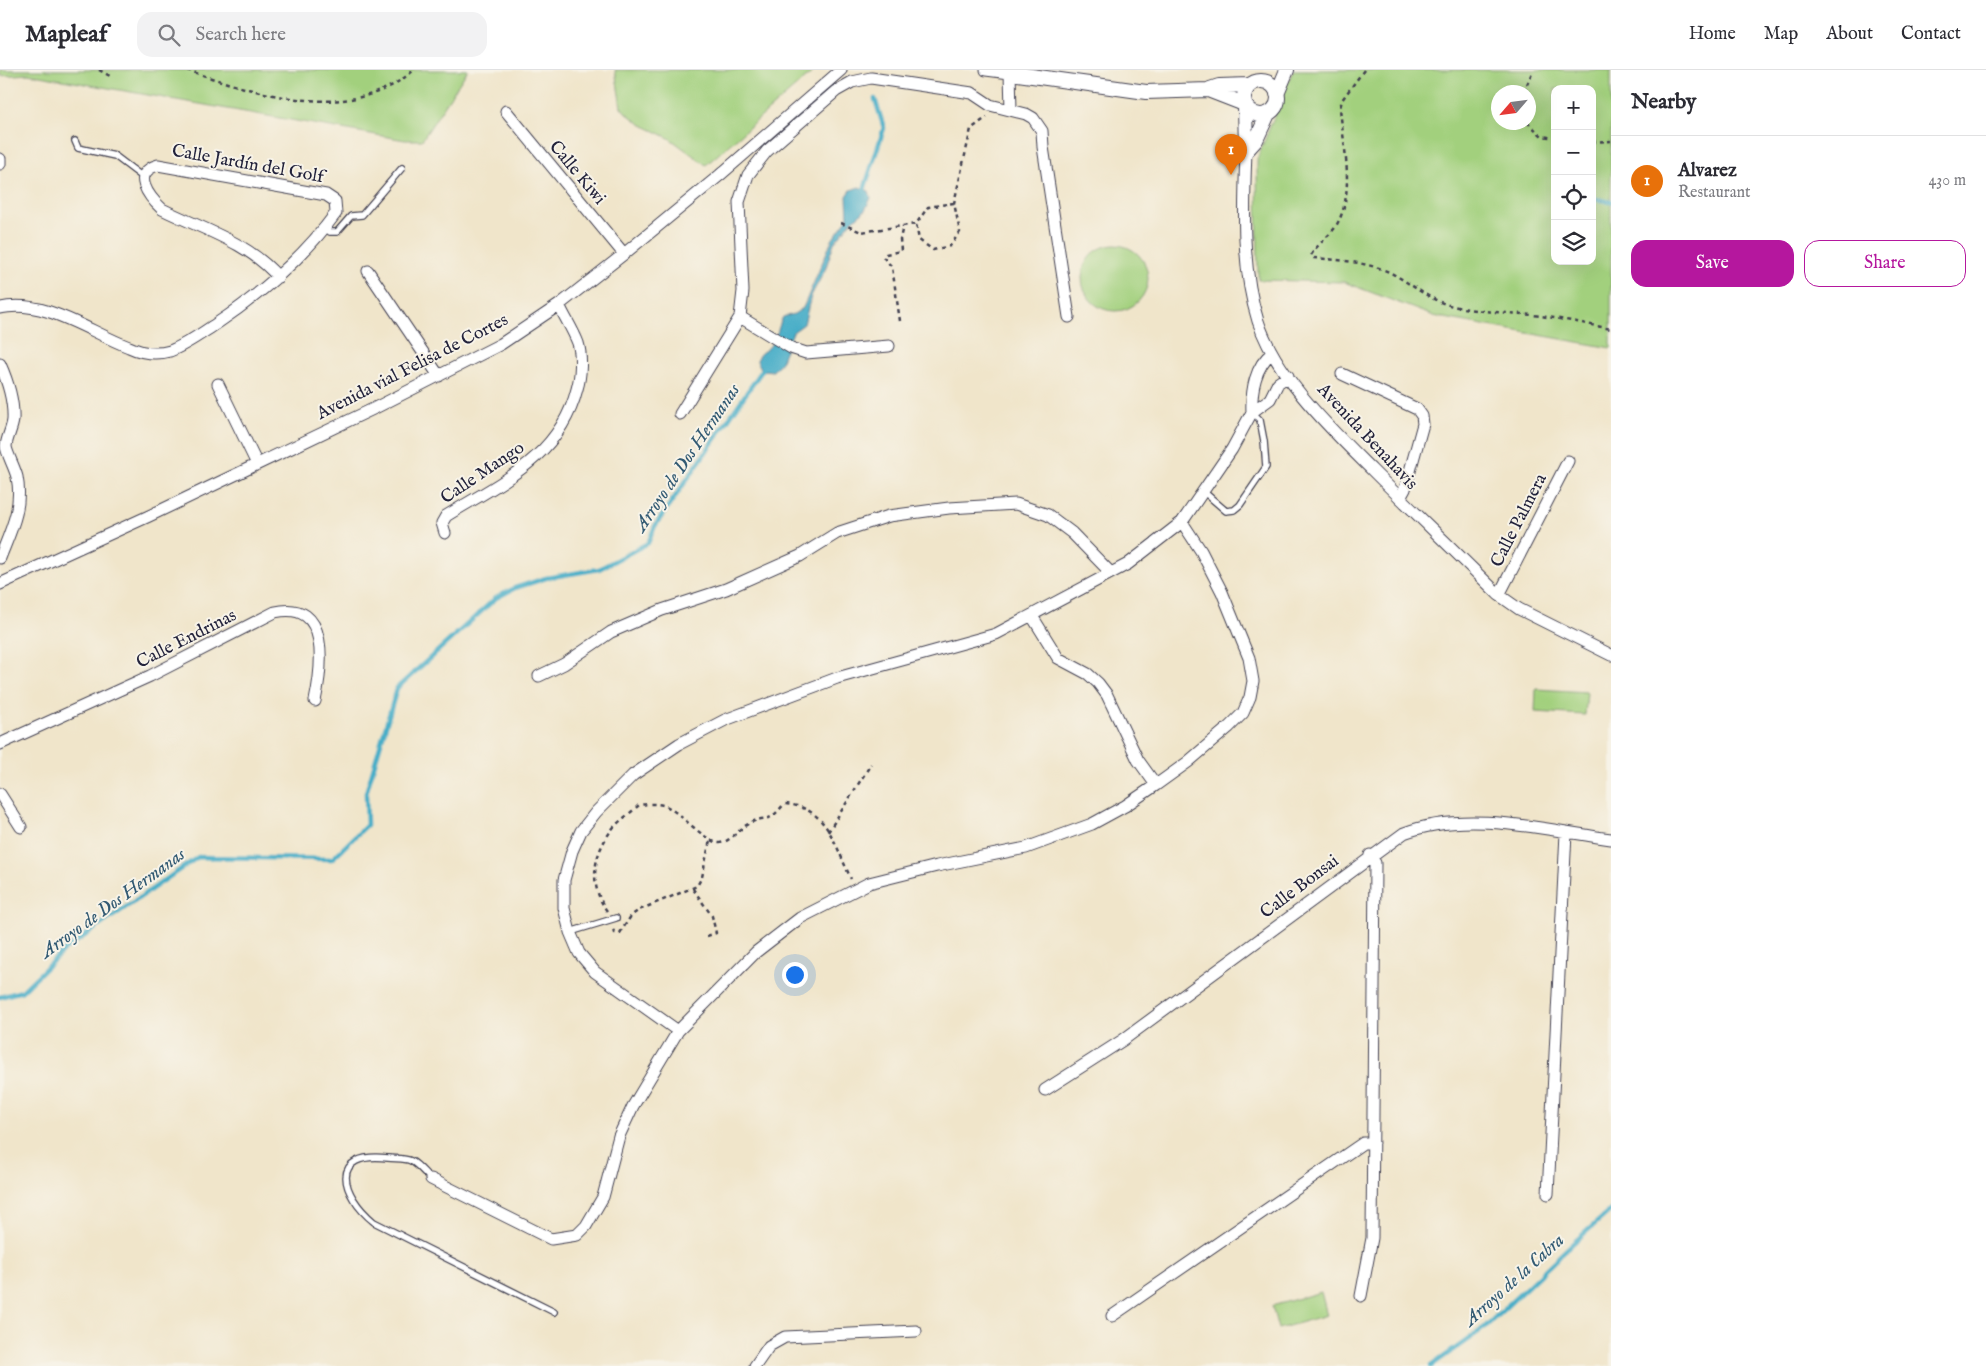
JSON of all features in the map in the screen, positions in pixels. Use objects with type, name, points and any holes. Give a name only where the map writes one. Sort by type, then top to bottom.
[{"type":"street","name":"Avenida vial Felisa de Cortes","points":[[2,579],[257,464],[501,344],[559,305],[624,254],[720,175],[841,70]]},
{"type":"street","points":[[986,70],[1009,71],[1146,92],[1208,90],[1218,86],[1254,83],[1271,84],[1278,94]]},
{"type":"street","points":[[1245,104],[1243,96],[1254,83],[1273,70]]},
{"type":"street","points":[[1246,151],[1256,140],[1268,114],[1276,106],[1278,94],[1288,70]]},
{"type":"street","points":[[1005,109],[1010,96],[1009,71]]},
{"type":"street","points":[[680,414],[740,317],[744,291],[739,202],[748,175],[767,151],[836,92],[852,82],[871,78],[972,93],[990,105],[1026,114],[1033,118],[1042,131],[1068,317]]},
{"type":"street","points":[[1208,90],[1245,104],[1256,114],[1268,114]]},
{"type":"street","name":"Avenida Benahavis","points":[[1245,104],[1246,151],[1243,210],[1250,282],[1258,320],[1272,353],[1307,401],[1400,498],[1499,595],[1519,609],[1611,655]]},
{"type":"street","name":"Calle Kiwi","points":[[506,111],[624,254]]},
{"type":"street","points":[[0,159],[0,164]]},
{"type":"street","name":"Calle Jardín del Golf","points":[[0,308],[17,306],[41,309],[129,348],[156,354],[170,351],[244,305],[278,277],[325,228],[337,209],[335,201],[330,196],[163,165],[149,169],[144,178]]},
{"type":"street","points":[[144,178],[143,184],[147,194],[162,209],[234,243],[259,258],[278,277]]},
{"type":"street","points":[[368,271],[439,376]]},
{"type":"street","name":"Calle Mango","points":[[444,533],[442,524],[446,516],[537,458],[554,440],[567,421],[579,382],[580,361],[578,344],[559,305]]},
{"type":"street","points":[[740,317],[791,348],[806,353],[889,346]]},
{"type":"street","points":[[1252,412],[1251,393],[1263,360],[1272,353]]},
{"type":"street","points":[[0,364],[7,380],[12,401],[13,420],[3,451],[17,476],[20,501],[18,514],[0,558]]},
{"type":"street","points":[[1342,374],[1417,409],[1422,416],[1423,424],[1405,489],[1400,498]]},
{"type":"street","points":[[678,1031],[596,972],[579,953],[570,932],[564,908],[564,880],[572,851],[581,831],[616,792],[633,775],[654,760],[679,744],[725,720],[837,678],[981,639],[1032,616],[1146,551],[1182,522],[1232,449],[1252,412],[1270,399],[1278,383],[1288,376]]},
{"type":"street","points":[[218,384],[257,464]]},
{"type":"street","name":"Calle Palmera","points":[[1499,595],[1568,461]]},
{"type":"street","points":[[540,676],[564,664],[611,632],[662,610],[726,589],[800,556],[837,533],[889,516],[949,508],[1016,504],[1048,515],[1072,532],[1110,572]]},
{"type":"street","points":[[431,1179],[551,1239],[577,1235],[586,1226],[603,1197],[619,1136],[633,1106],[678,1031],[776,935],[800,918],[869,883],[908,872],[1026,848],[1057,838],[1125,806],[1188,762],[1243,713],[1253,681],[1249,658],[1222,592],[1201,552],[1182,522]]},
{"type":"street","name":"Calle Endrinas","points":[[0,744],[150,676],[275,612],[284,610],[304,614],[316,629],[321,657],[315,701]]},
{"type":"street","points":[[1032,616],[1058,658],[1088,674],[1107,694],[1138,760],[1156,785]]},
{"type":"street","points":[[0,794],[21,826]]},
{"type":"street","name":"Calle Bonsai","points":[[1045,1090],[1123,1040],[1370,855],[1404,833],[1422,826],[1439,823],[1491,824],[1611,839]]},
{"type":"street","points":[[1548,1194],[1566,833]]},
{"type":"street","points":[[1360,1296],[1372,1238],[1375,863],[1370,855]]},
{"type":"street","points":[[1112,1316],[1363,1143],[1374,1142]]},
{"type":"street","points":[[754,1366],[769,1346],[785,1337],[916,1331]]},
{"type":"lane","points":[[76,141],[78,148],[115,156],[144,178]]},
{"type":"lane","points":[[325,228],[330,232],[337,232],[351,216],[362,215],[402,168]]},
{"type":"lane","points":[[1204,492],[1226,511],[1234,510],[1240,505],[1266,467],[1260,420],[1252,412]]},
{"type":"lane","points":[[570,932],[616,918]]},
{"type":"lane","points":[[431,1179],[411,1161],[371,1156],[356,1160],[347,1173],[346,1181],[347,1188],[362,1212],[374,1222],[554,1312]]},
{"type":"path","points":[[99,70],[110,76]]},
{"type":"path","points":[[187,70],[238,87],[320,102],[374,93],[389,88],[414,70]]},
{"type":"path","points":[[1364,70],[1342,100],[1340,108],[1348,184],[1345,204],[1334,228],[1311,255],[1314,258],[1353,262],[1389,272],[1428,296],[1450,306],[1508,314],[1538,315],[1611,329]]},
{"type":"path","points":[[1527,85],[1533,70]]},
{"type":"path","points":[[954,203],[928,207],[916,224],[919,240],[933,250],[950,246],[960,232],[954,203],[971,130],[1005,109]]},
{"type":"path","points":[[1536,130],[1542,136],[1551,137]]},
{"type":"path","points":[[1596,142],[1611,141]]},
{"type":"path","points":[[841,223],[861,232],[916,224]]},
{"type":"path","points":[[900,321],[892,267],[883,257],[886,254],[901,251],[900,239],[903,226]]},
{"type":"path","points":[[828,832],[871,764]]},
{"type":"path","points":[[616,918],[600,900],[593,881],[600,850],[606,838],[614,827],[639,805],[664,806],[684,818],[710,840],[718,843],[726,841],[749,824],[775,816],[784,804],[795,805],[811,811],[822,820],[856,890]]},
{"type":"path","points":[[609,920],[614,932],[619,934],[631,916],[640,910],[692,889],[702,877],[710,840]]},
{"type":"path","points":[[692,889],[712,916],[716,934],[707,936]]},
{"type":"green space","points":[[0,70],[468,70],[422,140],[405,140],[28,74],[0,76]]},
{"type":"green space","points":[[615,70],[815,70],[706,165],[669,138],[642,125],[626,113],[621,107]]},
{"type":"green space","points":[[1293,70],[1611,70],[1611,348],[1433,316],[1344,282],[1258,280],[1257,159]]},
{"type":"green space","points":[[1115,245],[1128,248],[1138,255],[1145,265],[1148,278],[1145,291],[1138,301],[1128,308],[1115,311],[1102,308],[1092,301],[1085,291],[1082,278],[1085,265],[1092,255],[1102,248]]},
{"type":"green space","points":[[1536,689],[1587,692],[1585,715],[1535,712]]},
{"type":"green space","points":[[1321,1292],[1327,1315],[1278,1329],[1272,1306]]},
{"type":"water","points":[[859,187],[869,191],[871,198],[865,210],[851,222],[834,243],[825,270],[811,296],[804,324],[793,332],[781,362],[773,371],[762,370],[757,361],[759,356],[773,342],[783,317],[794,314],[803,308],[832,240],[848,218],[847,196],[851,190]]},
{"type":"waterway","name":"Arroyo de Dos Hermanas","points":[[863,193],[884,128],[875,99]]},
{"type":"waterway","points":[[1596,199],[1611,202]]},
{"type":"waterway","name":"Arroyo de Dos Hermanas","points":[[0,997],[22,991],[63,951],[198,857],[332,859],[367,825],[366,793],[397,688],[496,598],[515,588],[546,578],[599,569],[648,543],[655,526],[765,366]]},
{"type":"waterway","name":"Arroyo de la Cabra","points":[[1431,1366],[1484,1328],[1572,1244],[1611,1210]]},
{"type":"place","name":"Alvarez","points":[[1231,175]]}]
